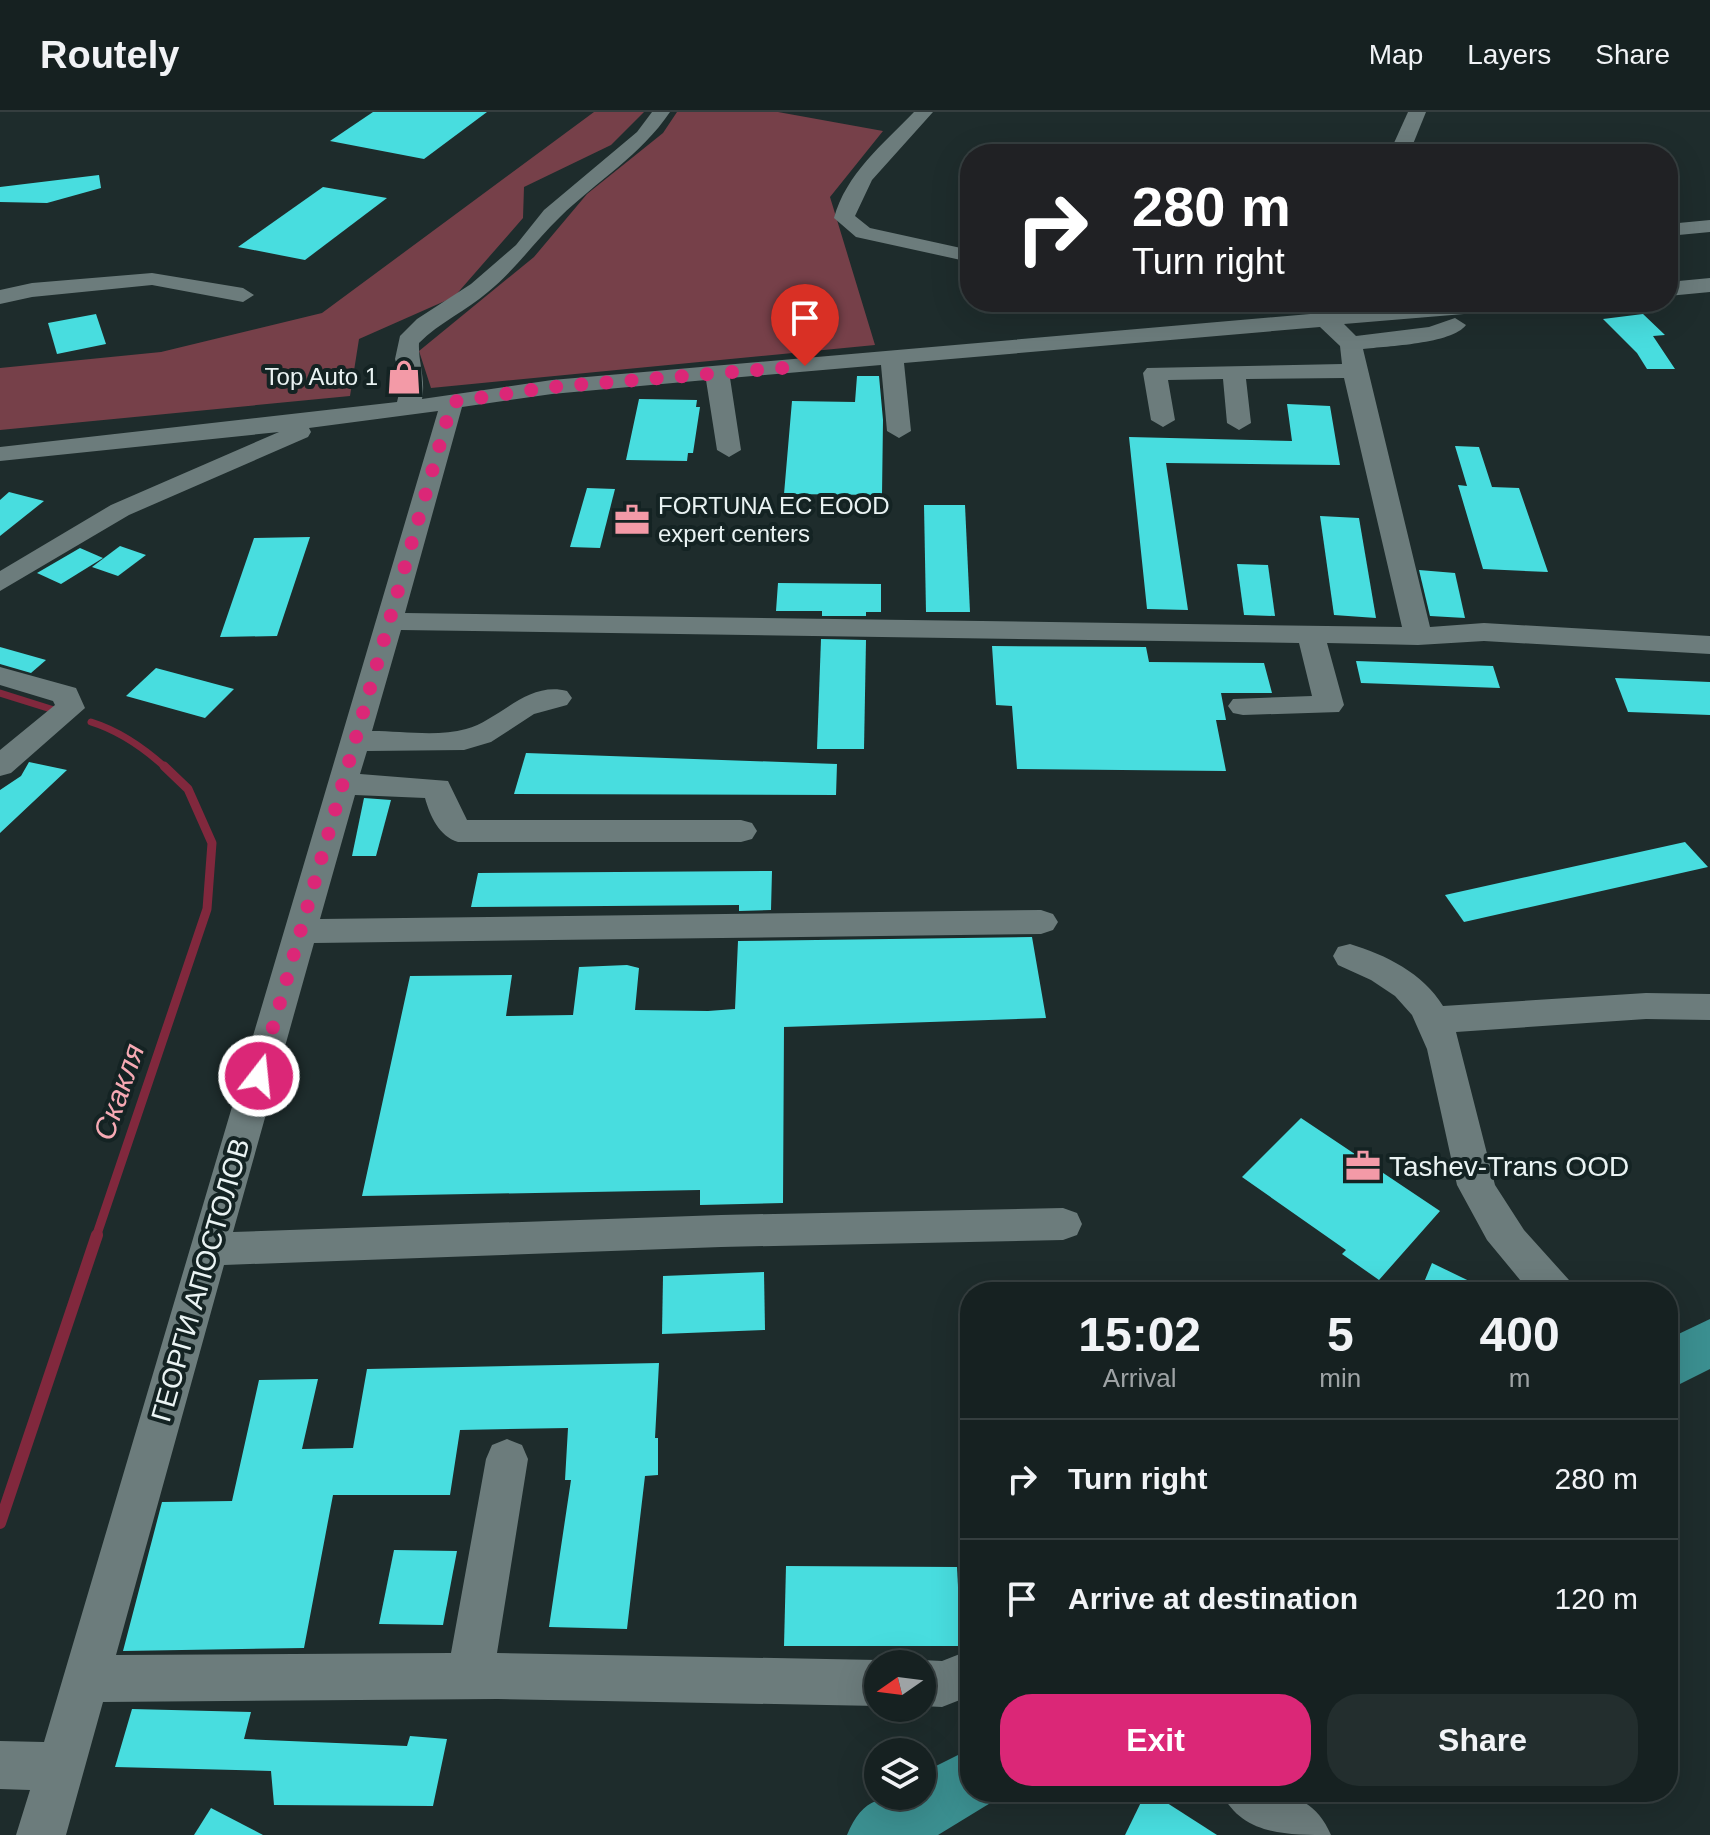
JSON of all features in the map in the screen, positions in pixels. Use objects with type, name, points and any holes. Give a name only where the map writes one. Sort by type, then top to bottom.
[{"type":"main road","points":[[1678,1360],[1710,1342]]},
{"type":"main road","points":[[879,1835],[960,1786]]},
{"type":"street","points":[[408,408],[414,381],[407,359],[408,341],[425,324],[490,279],[523,249],[551,214],[644,136],[661,112]]},
{"type":"street","points":[[924,112],[858,185],[846,202],[844,218],[863,233],[960,254]]},
{"type":"street","points":[[1403,144],[1417,112]]},
{"type":"street","points":[[1678,229],[1710,226]]},
{"type":"street","points":[[0,297],[32,290],[152,279],[243,295]]},
{"type":"street","points":[[1678,288],[1710,285]]},
{"type":"street","points":[[0,454],[330,419],[552,387],[1412,312]]},
{"type":"street","points":[[1351,344],[1433,333],[1484,312]]},
{"type":"street","points":[[1326,320],[1351,344],[1354,371],[1418,636]]},
{"type":"street","points":[[892,358],[899,431]]},
{"type":"street","points":[[1163,420],[1155,373],[1354,371]]},
{"type":"street","points":[[1234,372],[1239,423]]},
{"type":"street","points":[[717,373],[729,450]]},
{"type":"street","name":"ГЕОРГИ АПОСТОЛОВ","points":[[41,1835],[452,402]]},
{"type":"street","points":[[0,583],[120,510],[330,419]]},
{"type":"street","points":[[0,437],[171,422],[239,427]]},
{"type":"street","points":[[390,621],[1418,636],[1484,632],[1710,645]]},
{"type":"street","points":[[1243,706],[1329,705],[1311,634]]},
{"type":"street","points":[[0,676],[66,695],[70,704],[70,708],[0,766]]},
{"type":"street","points":[[355,741],[464,740],[480,735],[524,707],[557,698]]},
{"type":"street","points":[[343,784],[437,788],[445,813],[458,831],[741,831]]},
{"type":"street","points":[[300,931],[1041,922]]},
{"type":"street","points":[[1350,956],[1387,970],[1418,994],[1437,1020],[1475,1182],[1497,1227],[1546,1282]]},
{"type":"street","points":[[1437,1020],[1646,1006],[1710,1007]]},
{"type":"street","points":[[209,1249],[721,1231],[1063,1224]]},
{"type":"street","points":[[470,1676],[507,1459]]},
{"type":"street","points":[[86,1679],[470,1676],[864,1683]]},
{"type":"street","points":[[936,1684],[960,1677]]},
{"type":"street","points":[[0,1765],[61,1766]]},
{"type":"street","points":[[1259,1802],[1306,1835]]},
{"type":"shaded area","points":[[594,112],[644,112],[611,145],[524,187],[523,218],[454,297],[359,339],[350,396],[0,430],[0,368],[161,352],[322,313]]},
{"type":"shaded area","points":[[677,112],[778,112],[883,131],[830,197],[875,345],[431,388],[419,351],[534,257],[587,194],[663,133]]},
{"type":"building","points":[[373,112],[487,112],[424,159],[330,141]]},
{"type":"building","points":[[99,175],[101,188],[47,203],[0,202],[0,187]]},
{"type":"building","points":[[323,187],[387,198],[305,260],[238,247]]},
{"type":"building","points":[[96,314],[106,344],[57,354],[48,323]]},
{"type":"building","points":[[1643,314],[1665,335],[1653,336],[1675,369],[1647,369],[1637,353],[1603,319]]},
{"type":"building","points":[[857,376],[879,376],[883,420],[882,495],[784,494],[792,401],[855,402]]},
{"type":"building","points":[[639,399],[697,400],[696,407],[700,407],[693,453],[688,453],[687,461],[626,460]]},
{"type":"building","points":[[1287,404],[1330,406],[1340,465],[1166,463],[1188,610],[1147,609],[1129,437],[1292,441]]},
{"type":"building","points":[[1455,446],[1479,447],[1492,487],[1519,488],[1548,572],[1483,569],[1458,485],[1467,486]]},
{"type":"building","points":[[587,488],[615,489],[600,548],[570,547]]},
{"type":"building","points":[[9,492],[44,501],[0,536],[0,500]]},
{"type":"building","points":[[924,505],[965,505],[970,612],[926,612]]},
{"type":"building","points":[[1320,516],[1359,518],[1376,618],[1334,615]]},
{"type":"building","points":[[310,537],[277,636],[220,637],[254,538]]},
{"type":"building","points":[[120,546],[146,555],[118,576],[92,567]]},
{"type":"building","points":[[80,548],[103,558],[61,584],[37,573]]},
{"type":"building","points":[[1237,564],[1268,565],[1275,616],[1244,615]]},
{"type":"building","points":[[1419,570],[1455,573],[1465,618],[1430,616]]},
{"type":"building","points":[[778,583],[881,584],[881,612],[866,612],[866,616],[822,616],[822,611],[776,611]]},
{"type":"building","points":[[821,639],[866,640],[864,749],[817,749]]},
{"type":"building","points":[[992,646],[1146,647],[1149,662],[1264,663],[1272,693],[1221,693],[1226,720],[1216,720],[1226,771],[1017,769],[1012,706],[996,705]]},
{"type":"building","points":[[0,647],[46,660],[31,673],[0,664]]},
{"type":"building","points":[[1356,661],[1493,666],[1500,688],[1361,683]]},
{"type":"building","points":[[156,668],[234,689],[205,718],[126,696]]},
{"type":"building","points":[[1615,678],[1710,682],[1710,715],[1628,712]]},
{"type":"building","points":[[526,753],[837,764],[836,795],[514,794]]},
{"type":"building","points":[[29,762],[67,770],[0,833],[0,790],[21,776]]},
{"type":"building","points":[[364,798],[391,800],[376,856],[352,856]]},
{"type":"building","points":[[1685,842],[1708,867],[1464,922],[1445,895]]},
{"type":"building","points":[[772,871],[771,910],[739,911],[739,905],[471,907],[478,873]]},
{"type":"building","points":[[1032,937],[1046,1018],[784,1027],[783,1203],[700,1205],[700,1190],[362,1196],[410,976],[512,975],[506,1016],[573,1015],[579,967],[627,965],[639,968],[635,1010],[708,1011],[735,1009],[738,941]]},
{"type":"building","points":[[1301,1118],[1440,1211],[1379,1280],[1342,1254],[1346,1250],[1242,1177]]},
{"type":"building","points":[[1432,1263],[1471,1282],[1424,1282]]},
{"type":"building","points":[[764,1272],[765,1330],[662,1334],[663,1276]]},
{"type":"building","points":[[659,1363],[655,1438],[658,1438],[658,1475],[645,1476],[627,1629],[549,1627],[571,1480],[565,1480],[568,1428],[460,1430],[450,1495],[333,1495],[304,1648],[123,1651],[162,1502],[232,1501],[259,1380],[318,1379],[302,1449],[353,1448],[367,1369]]},
{"type":"building","points":[[394,1550],[457,1551],[443,1625],[379,1624]]},
{"type":"building","points":[[786,1566],[957,1567],[960,1646],[784,1646]]},
{"type":"building","points":[[132,1709],[251,1712],[244,1739],[407,1746],[410,1736],[447,1739],[433,1806],[274,1805],[271,1771],[115,1767]]},
{"type":"building","points":[[1141,1802],[1166,1802],[1217,1835],[1125,1835]]},
{"type":"building","points":[[211,1808],[263,1835],[194,1835]]},
{"type":"waterway","name":"Скакля","points":[[0,693],[54,710]]},
{"type":"waterway","name":"Скакля","points":[[91,722],[131,741],[166,768]]},
{"type":"waterway","name":"Скакля","points":[[96,1237],[207,909],[212,843],[188,789],[164,766]]},
{"type":"waterway","name":"Скакля","points":[[0,1523],[97,1235]]},
{"type":"place","name":"Top Auto 1","points":[[404,377]]},
{"type":"place","name":"FORTUNA EC EOOD expert centers","points":[[632,520]]},
{"type":"place","name":"Tashev-Trans OOD","points":[[1363,1166]]},
{"type":"route","points":[[259,1076],[452,402],[552,387],[805,366]]}]
